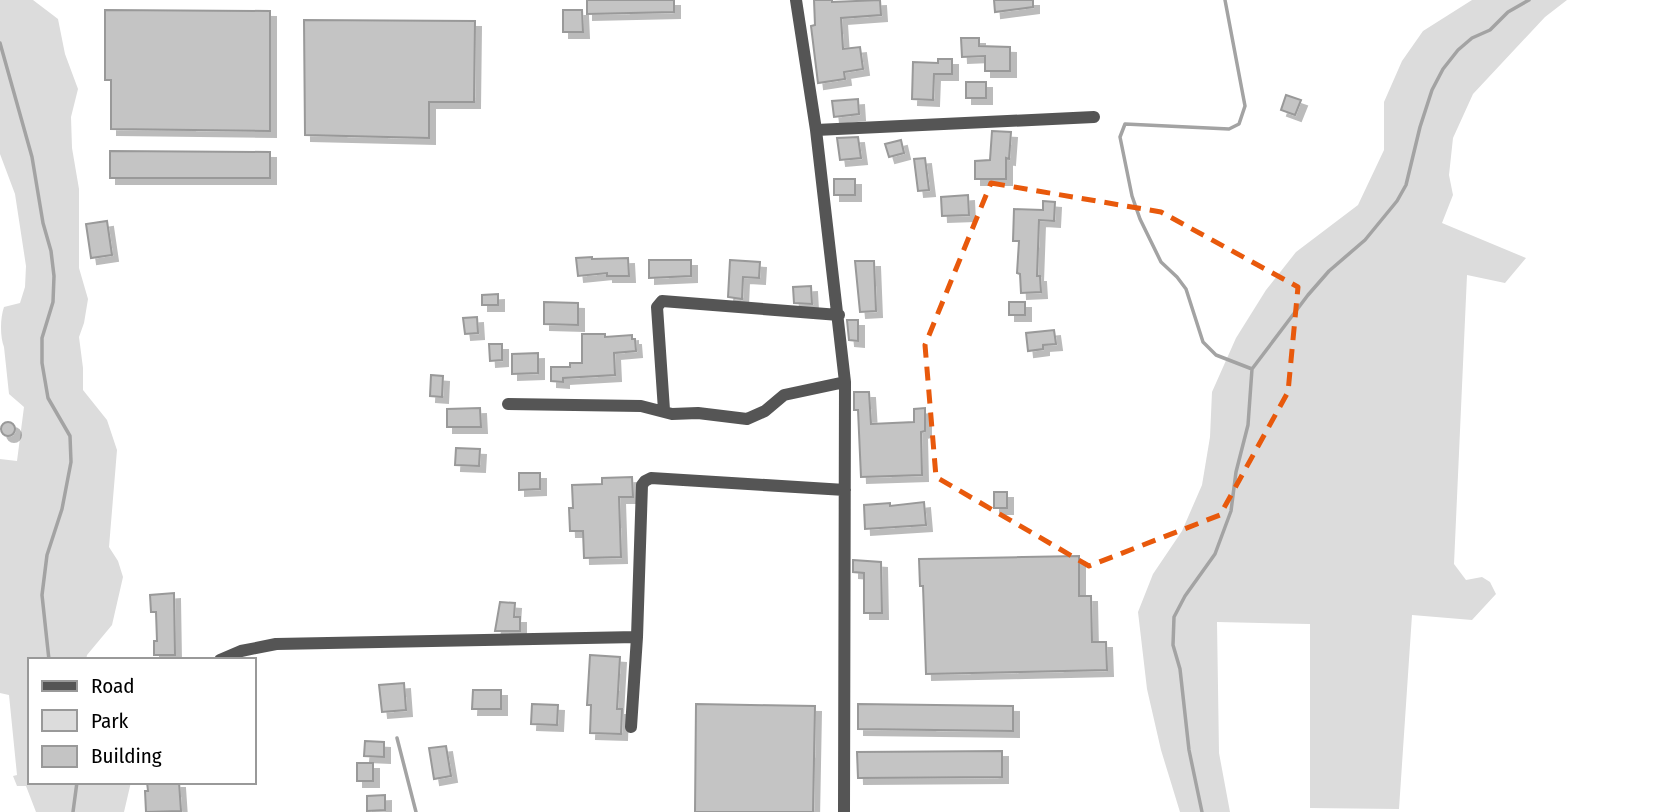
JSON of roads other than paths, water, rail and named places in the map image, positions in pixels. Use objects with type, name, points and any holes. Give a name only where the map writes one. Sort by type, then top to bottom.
[{"type":"street","points":[[796,0],[817,130],[845,382],[844,812]]},
{"type":"street","points":[[817,130],[1094,117]]},
{"type":"street","points":[[664,410],[657,307],[662,301],[839,315]]},
{"type":"street","points":[[508,404],[641,406],[672,414],[698,413],[747,419],[765,411],[783,396],[845,382]]},
{"type":"street","points":[[631,727],[642,485],[645,481],[651,478],[845,490]]},
{"type":"street","points":[[224,658],[241,650],[276,643],[637,637]]},
{"type":"waterway","points":[[1225,0],[1245,106],[1239,124],[1229,129],[1125,124],[1120,137],[1132,196],[1140,219],[1161,262],[1186,289],[1203,342],[1216,355],[1252,369]]},
{"type":"waterway","points":[[1202,812],[1189,750],[1180,669],[1173,645],[1174,617],[1185,596],[1215,554],[1231,511],[1236,472],[1248,425],[1252,369],[1308,295],[1329,271],[1365,240],[1397,201],[1406,185],[1432,90],[1443,69],[1472,38],[1490,30],[1508,12],[1529,0]]},
{"type":"waterway","points":[[0,43],[32,157],[43,223],[51,251],[53,302],[42,338],[42,363],[48,398],[70,436],[71,462],[62,509],[47,555],[42,595],[49,658]]},
{"type":"waterway","points":[[397,738],[416,812]]},
{"type":"waterway","points":[[73,812],[77,784]]}]
